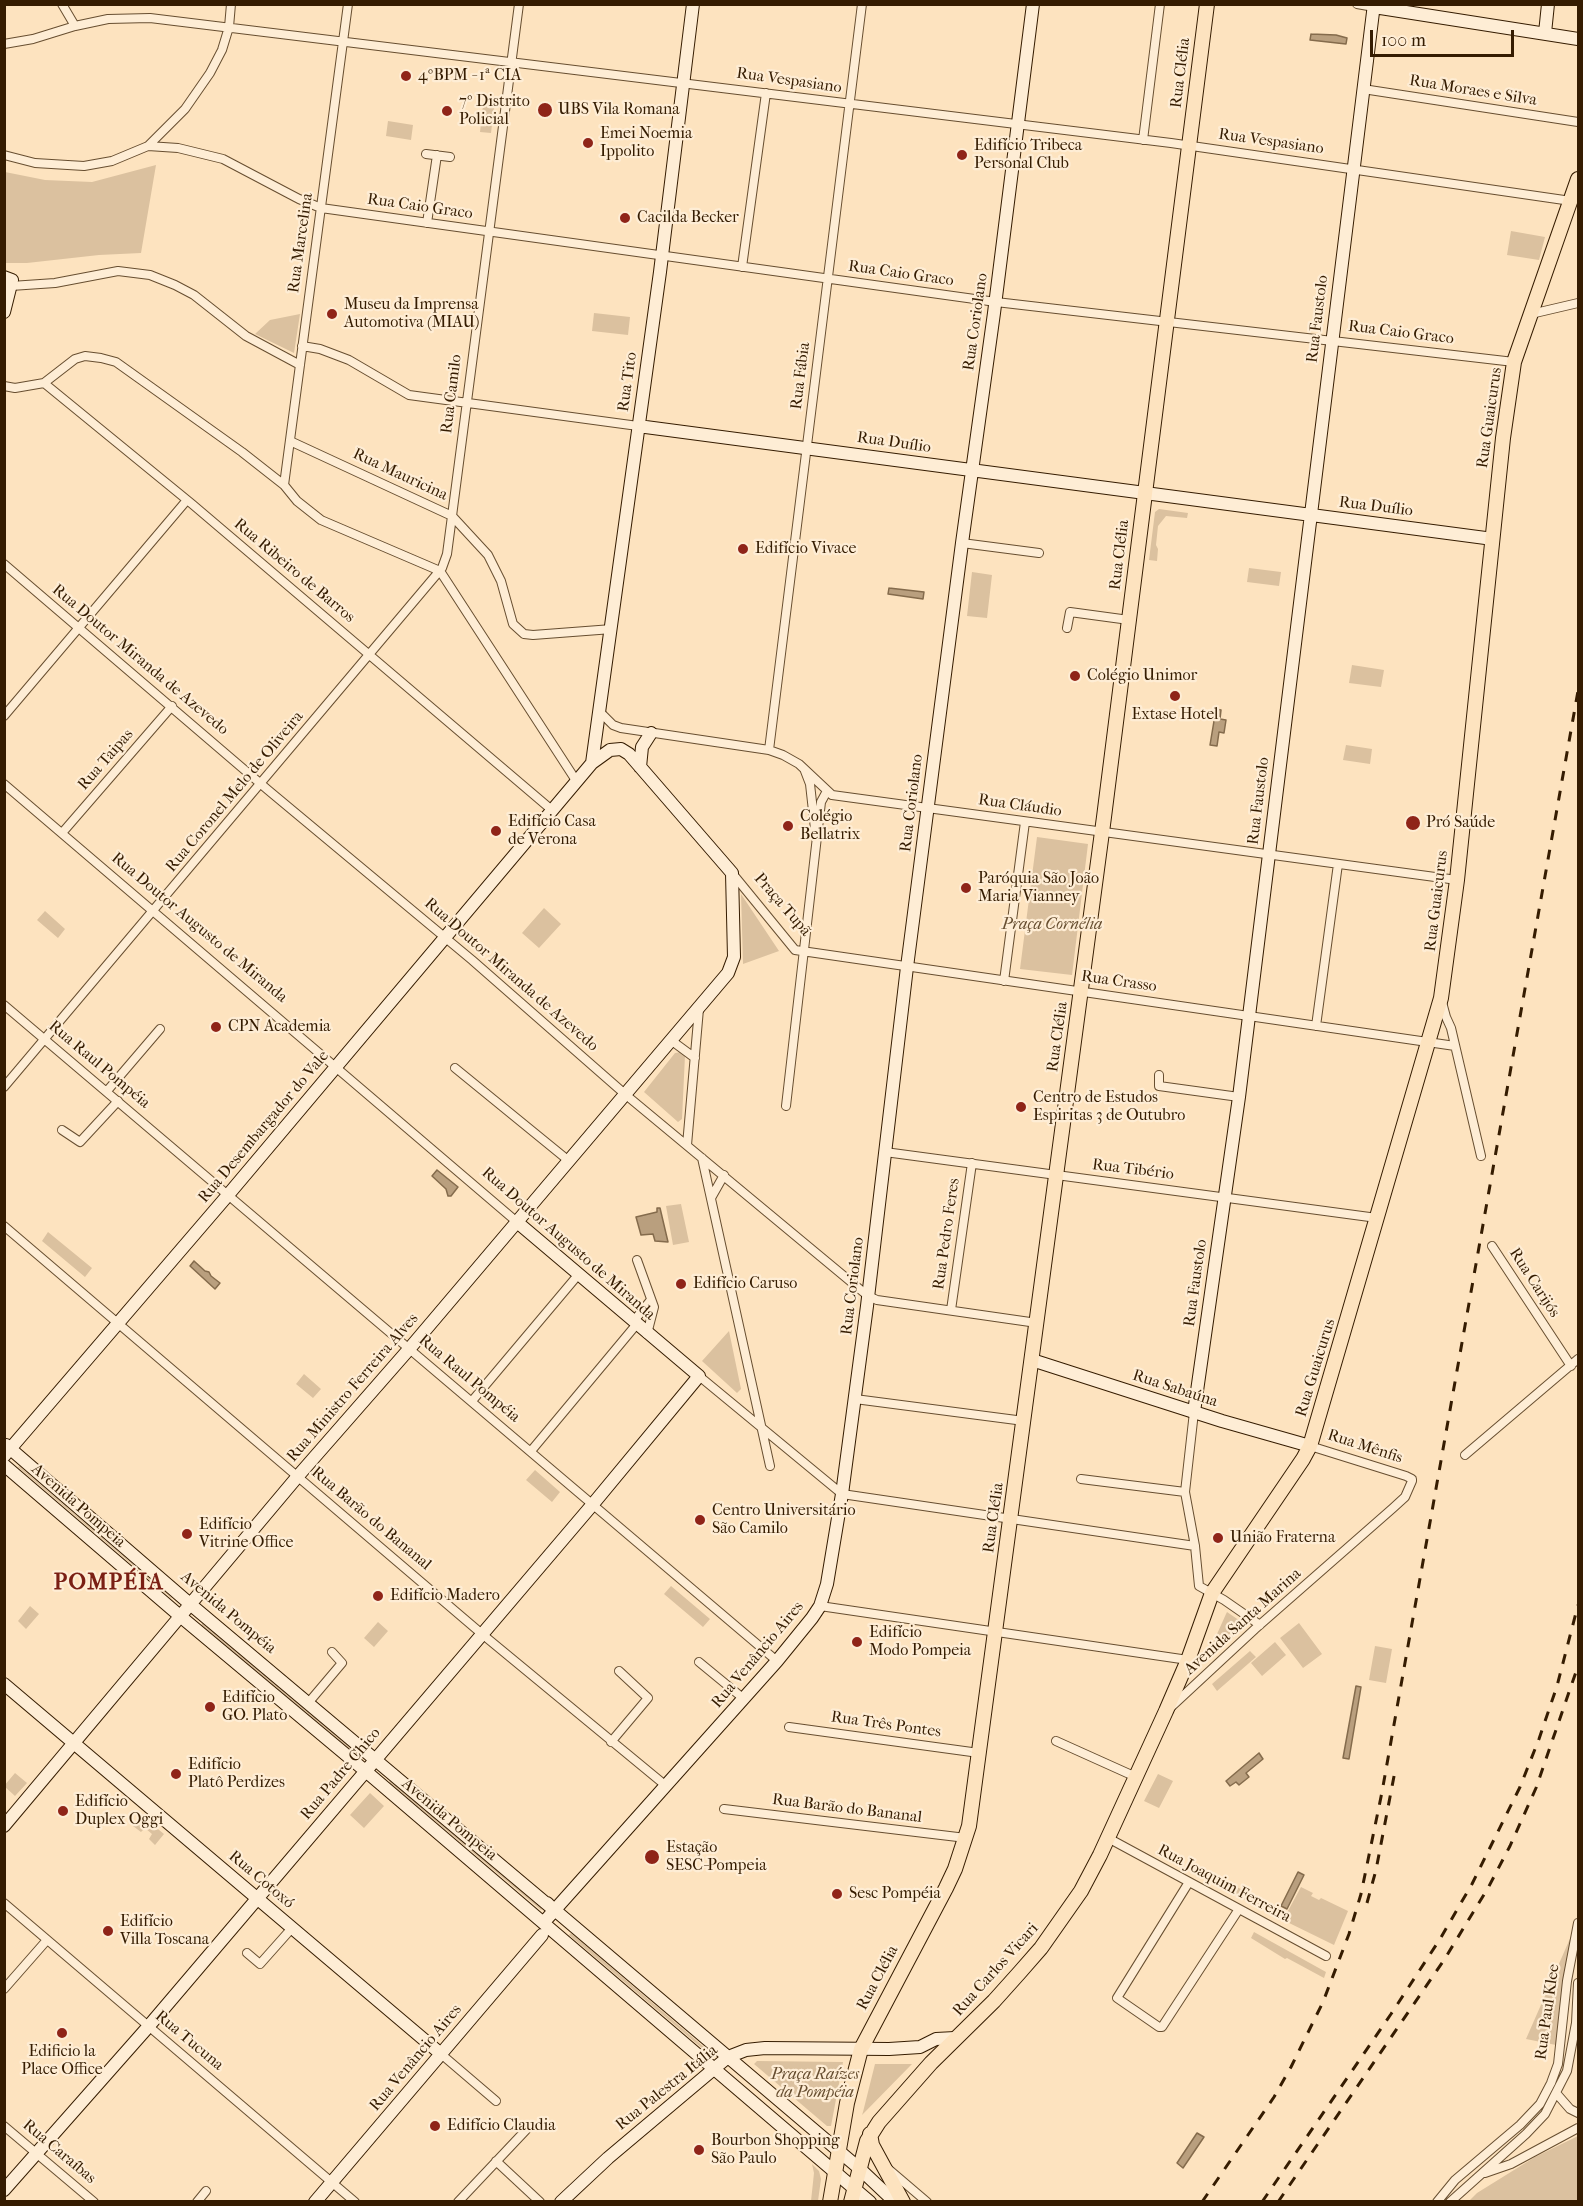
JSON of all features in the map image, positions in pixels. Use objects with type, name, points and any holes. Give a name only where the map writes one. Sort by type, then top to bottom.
[{"type":"main road","name":"Rua Clélia","points":[[830,2202],[847,2103],[861,2049],[908,1956],[946,1888],[966,1838],[996,1631],[1102,832],[1206,4]]},
{"type":"main road","name":"Rua Guaicurus","points":[[1188,1660],[1212,1593],[1310,1446],[1430,1042],[1441,998],[1457,880],[1503,438],[1514,362],[1578,178]]},
{"type":"main road","name":"Rua Carlos Vicari","points":[[851,2202],[870,2134],[931,2063],[994,2001],[1041,1948],[1081,1891],[1108,1838],[1188,1660]]},
{"type":"main road","points":[[870,2134],[872,2145],[903,2202]]},
{"type":"street","points":[[62,4],[75,26]]},
{"type":"street","points":[[4,156],[42,164],[84,166],[112,161],[148,146],[185,109],[201,87],[222,50],[229,27],[231,4]]},
{"type":"street","name":"Rua Marcelina","points":[[284,485],[348,4]]},
{"type":"street","name":"Rua Camilo","points":[[440,571],[447,554],[519,4]]},
{"type":"street","name":"Rua Tito","points":[[592,763],[662,256],[693,4]]},
{"type":"street","name":"Rua Fábia","points":[[770,750],[862,4]]},
{"type":"street","name":"Rua Coriolano","points":[[820,1605],[827,1584],[855,1399],[907,967],[996,302],[1033,4]]},
{"type":"street","points":[[1143,140],[1160,4]]},
{"type":"street","points":[[1357,4],[1578,39]]},
{"type":"street","points":[[1545,33],[1548,4]]},
{"type":"street","name":"Rua Faustolo","points":[[1212,1593],[1199,1586],[1195,1546],[1185,1492],[1194,1412],[1239,1097],[1374,6]]},
{"type":"street","name":"Rua Vespasiano","points":[[4,44],[33,39],[108,19],[150,18],[1189,145],[1571,201]]},
{"type":"street","name":"Rua Moraes e Silva","points":[[1363,89],[1578,122]]},
{"type":"street","points":[[742,267],[766,93]]},
{"type":"street","name":"Rua Caio Graco","points":[[148,146],[178,148],[223,159],[299,200],[321,208],[996,302],[1514,362]]},
{"type":"street","points":[[426,154],[450,157]]},
{"type":"street","points":[[427,223],[437,155]]},
{"type":"street","points":[[4,312],[11,283],[55,282],[118,271],[150,275],[194,295],[246,336],[300,364]]},
{"type":"street","points":[[1531,314],[1578,303]]},
{"type":"street","name":"Rua Duílio","points":[[303,346],[320,349],[349,360],[402,393],[466,404],[1492,539]]},
{"type":"street","points":[[4,386],[15,388],[44,383],[75,359],[92,357],[116,362],[242,452],[284,485],[297,501],[321,520],[440,571],[578,782]]},
{"type":"street","name":"Rua Ribeiro de Barros","points":[[44,383],[187,500],[553,811]]},
{"type":"street","name":"Rua Mauricina","points":[[290,441],[452,516],[488,555],[501,581],[509,614],[518,630],[532,635],[612,628]]},
{"type":"street","points":[[4,716],[187,500]]},
{"type":"street","points":[[962,543],[1039,553]]},
{"type":"street","name":"Rua Doutor Miranda de Azevedo","points":[[4,564],[261,784],[446,938],[626,1095],[868,1296],[877,1300],[1037,1323]]},
{"type":"street","name":"Rua Coronel Melo de Oliveira","points":[[4,1087],[440,571]]},
{"type":"street","points":[[1067,628],[1071,612],[1129,620]]},
{"type":"street","name":"Rua Taipas","points":[[62,833],[172,706]]},
{"type":"street","name":"Rua Cláudio","points":[[600,712],[613,725],[651,733],[770,750],[783,755],[803,768],[832,795],[1457,880]]},
{"type":"street","points":[[640,767],[642,747],[651,733]]},
{"type":"street","points":[[592,763],[603,754],[616,748],[625,752],[732,873]]},
{"type":"street","name":"Rua Desembargador do Vale","points":[[7,1450],[228,1195],[592,763]]},
{"type":"street","points":[[803,768],[810,784],[814,828],[817,836]]},
{"type":"street","name":"Rua Doutor Augusto de Miranda","points":[[4,784],[634,1323],[842,1494]]},
{"type":"street","points":[[786,1106],[821,802],[827,791]]},
{"type":"street","points":[[1004,981],[1025,822]]},
{"type":"street","points":[[1316,1026],[1338,864]]},
{"type":"street","name":"Praça Tupã","points":[[732,873],[795,950],[804,952]]},
{"type":"street","name":"Praça Tupã","points":[[729,973],[734,957],[732,873]]},
{"type":"street","name":"Rua Crasso","points":[[804,952],[1430,1042]]},
{"type":"street","name":"Rua Ministro Ferreira Alves","points":[[4,1826],[298,1476],[729,973]]},
{"type":"street","points":[[1441,998],[1481,1156]]},
{"type":"street","name":"Rua Raul Pompéia","points":[[4,1005],[777,1661]]},
{"type":"street","points":[[687,1145],[699,1009]]},
{"type":"street","points":[[106,1091],[160,1029]]},
{"type":"street","points":[[672,1041],[695,1058]]},
{"type":"street","points":[[1430,1042],[1455,1046]]},
{"type":"street","points":[[455,1068],[569,1161]]},
{"type":"street","points":[[1159,1075],[1159,1086],[1239,1097]]},
{"type":"street","points":[[62,1130],[80,1142],[118,1101]]},
{"type":"street","name":"Rua Tibério","points":[[885,1152],[1377,1218]]},
{"type":"street","points":[[702,1157],[770,1466]]},
{"type":"street","name":"Rua Pedro Feres","points":[[951,1310],[972,1163]]},
{"type":"street","points":[[711,1198],[724,1175]]},
{"type":"street","name":"Rua Barão do Bananal","points":[[4,1226],[482,1634],[665,1785]]},
{"type":"street","name":"Rua Carijós","points":[[1492,1246],[1571,1366]]},
{"type":"street","points":[[637,1260],[654,1307],[647,1334]]},
{"type":"street","points":[[472,1401],[578,1275]]},
{"type":"street","points":[[531,1452],[650,1301]]},
{"type":"street","points":[[1466,1455],[1578,1359]]},
{"type":"street","name":"Rua Sabaúna","points":[[1032,1360],[1194,1412],[1310,1446]]},
{"type":"street","name":"Rua Padre Chico","points":[[4,2190],[148,2027],[699,1376]]},
{"type":"street","points":[[855,1399],[1024,1421]]},
{"type":"street","points":[[748,1418],[756,1400]]},
{"type":"street","name":"Rua Mênfis","points":[[1310,1446],[1411,1478]]},
{"type":"street","name":"Avenida Pompéia","points":[[7,1450],[376,1759]]},
{"type":"street","name":"Avenida Pompeia","points":[[4,1465],[836,2170],[870,2202]]},
{"type":"street","name":"Avenida Santa Marina","points":[[1166,1711],[1405,1497],[1412,1482],[1411,1478]]},
{"type":"street","points":[[1081,1479],[1185,1492]]},
{"type":"street","points":[[842,1494],[1195,1546]]},
{"type":"street","points":[[1212,1593],[1260,1625]]},
{"type":"street","name":"Rua Venâncio Aires","points":[[544,1922],[623,1827],[744,1700],[812,1618],[820,1605],[1188,1660]]},
{"type":"street","points":[[309,1702],[342,1663],[332,1652]]},
{"type":"street","points":[[699,1662],[744,1700]]},
{"type":"street","points":[[611,1742],[648,1698],[619,1671]]},
{"type":"street","name":"Rua Cotoxó","points":[[4,1684],[496,2101]]},
{"type":"street","name":"Rua Três Pontes","points":[[789,1726],[979,1753]]},
{"type":"street","points":[[1056,1741],[1136,1777]]},
{"type":"street","name":"Avenida Pompeia","points":[[376,1759],[860,2169],[895,2202]]},
{"type":"street","name":"Rua Barão do Bananal","points":[[724,1809],[966,1838]]},
{"type":"street","name":"Rua Joaquim Ferreira","points":[[1108,1838],[1326,1956]]},
{"type":"street","points":[[1190,1882],[1117,1998],[1161,2028],[1239,1909]]},
{"type":"street","name":"Rua Tucuna","points":[[4,1903],[355,2202]]},
{"type":"street","name":"Rua Paul Klee","points":[[1437,2202],[1455,2180],[1520,2125],[1540,2104],[1551,2083],[1558,2064],[1567,1981],[1578,1923]]},
{"type":"street","points":[[247,1953],[260,1964],[292,1928]]},
{"type":"street","name":"Rua Venâncio Aires","points":[[315,2202],[542,1935]]},
{"type":"street","points":[[4,1989],[47,1940]]},
{"type":"street","name":"Rua Paul Klee","points":[[1450,2202],[1545,2114],[1567,2071],[1572,2049],[1578,1983]]},
{"type":"street","name":"Rua Palestra Itália","points":[[561,2202],[608,2158],[728,2057],[747,2050],[765,2048],[920,2047],[936,2039],[956,2038]]},
{"type":"street","points":[[1557,2093],[1570,2109],[1578,2113]]},
{"type":"street","name":"Rua Caraíbas","points":[[4,2126],[94,2202]]},
{"type":"street","points":[[1479,2175],[1511,2164],[1578,2128]]},
{"type":"street","points":[[458,2202],[525,2130]]},
{"type":"street","points":[[496,2161],[540,2202]]},
{"type":"street","points":[[881,2163],[927,2202]]},
{"type":"street","points":[[854,2187],[861,2202]]},
{"type":"street","points":[[197,2202],[206,2191]]},
{"type":"green space","points":[[483,105],[494,107],[491,133],[480,132]]},
{"type":"green space","points":[[388,121],[413,125],[411,140],[386,136]]},
{"type":"green space","points":[[156,165],[141,253],[5,263],[5,172],[45,180],[92,182]]},
{"type":"green space","points":[[1511,231],[1545,237],[1539,260],[1507,255]]},
{"type":"green space","points":[[594,313],[630,317],[628,335],[592,331]]},
{"type":"green space","points":[[300,314],[294,353],[255,334],[270,320]]},
{"type":"green space","points":[[1159,509],[1188,513],[1187,518],[1166,516],[1158,526],[1157,561],[1149,560],[1155,512]]},
{"type":"green space","points":[[1249,568],[1281,572],[1279,586],[1247,582]]},
{"type":"green space","points":[[972,572],[992,575],[987,618],[967,616]]},
{"type":"green space","points":[[1352,665],[1384,670],[1381,687],[1349,683]]},
{"type":"green space","points":[[1346,745],[1372,749],[1370,764],[1343,760]]},
{"type":"green space","name":"Praça Cornélia","points":[[1037,837],[1088,844],[1072,975],[1020,969]]},
{"type":"green space","points":[[741,894],[779,951],[743,964]]},
{"type":"green space","points":[[544,908],[561,924],[539,948],[522,933]]},
{"type":"green space","points":[[45,911],[65,929],[58,938],[37,920]]},
{"type":"green space","points":[[681,1052],[685,1055],[682,1119],[678,1122],[644,1092],[675,1053]]},
{"type":"green space","points":[[681,1204],[689,1242],[673,1245],[666,1206]]},
{"type":"green space","points":[[48,1232],[92,1268],[85,1277],[42,1241]]},
{"type":"green space","points":[[729,1331],[741,1389],[737,1393],[702,1361]]},
{"type":"green space","points":[[304,1374],[321,1389],[313,1398],[296,1384]]},
{"type":"green space","points":[[19,1466],[172,1598],[18,1467]]},
{"type":"green space","points":[[535,1470],[560,1492],[552,1502],[526,1480]]},
{"type":"green space","points":[[671,1586],[710,1619],[703,1627],[664,1594]]},
{"type":"green space","points":[[30,1606],[39,1614],[26,1629],[18,1621]]},
{"type":"green space","points":[[1227,1612],[1246,1625],[1204,1663],[1226,1614]]},
{"type":"green space","points":[[378,1622],[388,1631],[374,1647],[364,1638]]},
{"type":"green space","points":[[203,1623],[359,1753],[357,1755],[201,1625]]},
{"type":"green space","points":[[1299,1623],[1322,1654],[1303,1668],[1280,1638]]},
{"type":"green space","points":[[1275,1642],[1286,1655],[1262,1676],[1251,1663]]},
{"type":"green space","points":[[1375,1646],[1392,1649],[1386,1683],[1369,1680]]},
{"type":"green space","points":[[1250,1651],[1256,1657],[1217,1691],[1212,1684]]},
{"type":"green space","points":[[15,1773],[27,1783],[15,1796],[4,1786]]},
{"type":"green space","points":[[1158,1774],[1173,1781],[1159,1808],[1144,1801]]},
{"type":"green space","points":[[391,1780],[542,1909],[389,1782]]},
{"type":"green space","points":[[370,1793],[384,1806],[364,1828],[350,1815]]},
{"type":"green space","points":[[142,1816],[164,1834],[155,1845],[149,1839],[152,1834],[145,1828],[141,1832],[133,1826]]},
{"type":"green space","points":[[1206,1870],[1279,1910],[1275,1916],[1202,1877]]},
{"type":"green space","points":[[1301,1887],[1313,1893],[1311,1896],[1319,1900],[1321,1898],[1348,1911],[1334,1945],[1283,1920]]},
{"type":"green space","points":[[1254,1932],[1326,1972],[1324,1978],[1285,1959],[1251,1938]]},
{"type":"green space","points":[[571,1933],[704,2047],[703,2049],[569,1935]]},
{"type":"green space","points":[[1572,1934],[1556,2045],[1526,2039]]},
{"type":"green space","name":"Praça Raízes da Pompéia","points":[[757,2061],[843,2062],[831,2126],[827,2126],[754,2064]]},
{"type":"green space","points":[[875,2064],[912,2064],[862,2115],[863,2112]]},
{"type":"green space","points":[[1578,2136],[1578,2201],[1469,2201],[1477,2193],[1535,2157]]},
{"type":"green space","points":[[812,2164],[819,2171],[821,2179],[818,2201],[811,2201],[814,2173]]},
{"type":"shaded area","points":[[1311,34],[1347,38],[1346,44],[1310,40]]},
{"type":"shaded area","points":[[889,588],[924,592],[923,599],[888,594]]},
{"type":"shaded area","points":[[1216,709],[1221,710],[1220,719],[1226,720],[1224,733],[1219,732],[1217,746],[1210,745]]},
{"type":"shaded area","points":[[437,1170],[458,1187],[451,1196],[448,1196],[446,1189],[432,1176]]},
{"type":"shaded area","points":[[657,1208],[660,1208],[668,1242],[655,1241],[653,1234],[641,1235],[636,1217],[657,1212]]},
{"type":"shaded area","points":[[194,1261],[220,1283],[215,1289],[190,1266]]},
{"type":"shaded area","points":[[1356,1686],[1361,1687],[1349,1759],[1343,1758]]},
{"type":"shaded area","points":[[1259,1753],[1263,1759],[1246,1773],[1249,1777],[1239,1785],[1236,1782],[1230,1786],[1226,1781]]},
{"type":"shaded area","points":[[1298,1872],[1304,1875],[1287,1909],[1281,1906]]},
{"type":"shaded area","points":[[1197,2133],[1204,2137],[1183,2168],[1177,2163]]},
{"type":"railway","points":[[1202,2202],[1274,2097],[1291,2067],[1323,2002],[1349,1934],[1361,1894],[1382,1792],[1578,691]]},
{"type":"railway","points":[[1262,2202],[1391,2014],[1440,1939],[1472,1884],[1520,1787],[1539,1739],[1557,1686],[1578,1605]]},
{"type":"railway","points":[[1278,2202],[1444,1960],[1488,1888],[1536,1788],[1578,1666]]},
{"type":"railway","points":[[1367,1903],[1376,1870],[1395,1771]]},
{"type":"place","name":"4ºBPM - 1ª CIA","points":[[406,76]]},
{"type":"place","name":"UBS Vila Romana","points":[[545,110]]},
{"type":"place","name":"7º Distrito Policial","points":[[447,111]]},
{"type":"place","name":"Emei Noemia Ippolito","points":[[588,143]]},
{"type":"place","name":"Edifício Tribeca Personal Club","points":[[962,155]]},
{"type":"place","name":"Cacilda Becker","points":[[625,218]]},
{"type":"place","name":"Museu da Imprensa Automotiva (MIAU)","points":[[332,314]]},
{"type":"place","name":"Edifício Vivace","points":[[743,549]]},
{"type":"place","name":"Colégio Unimor","points":[[1075,676]]},
{"type":"place","name":"Extase Hotel","points":[[1175,696]]},
{"type":"place","name":"Pró Saúde","points":[[1413,823]]},
{"type":"place","name":"Colégio Bellatrix","points":[[788,826]]},
{"type":"place","name":"Edifício Casa de Verona","points":[[496,831]]},
{"type":"place","name":"Paróquia São João Maria Vianney","points":[[966,888]]},
{"type":"place","name":"CPN Academia","points":[[216,1027]]},
{"type":"place","name":"Centro de Estudos Espiritas 3 de Outubro","points":[[1021,1107]]},
{"type":"place","name":"Edifício Caruso","points":[[681,1284]]},
{"type":"place","name":"Centro Universitário São Camilo","points":[[700,1520]]},
{"type":"place","name":"Edifício Vitrine Office","points":[[187,1534]]},
{"type":"place","name":"União Fraterna","points":[[1218,1538]]},
{"type":"place","name":"Edifício Madero","points":[[378,1596]]},
{"type":"place","name":"Edifício Modo Pompeia","points":[[857,1642]]},
{"type":"place","name":"Edifício GO. Plato","points":[[210,1707]]},
{"type":"place","name":"Edifício Platô Perdizes","points":[[176,1774]]},
{"type":"place","name":"Edifício Duplex Oggi","points":[[63,1811]]},
{"type":"place","name":"Estação SESC-Pompeia","points":[[652,1857]]},
{"type":"place","name":"Sesc Pompéia","points":[[837,1894]]},
{"type":"place","name":"Edifício Villa Toscana","points":[[108,1931]]},
{"type":"place","name":"Edificio la Place Office","points":[[62,2033]]},
{"type":"place","name":"Edifício Claudia","points":[[435,2126]]},
{"type":"place","name":"Bourbon Shopping São Paulo","points":[[699,2150]]},
{"type":"district","name":"POMPÉIA","points":[[109,1584]]}]
